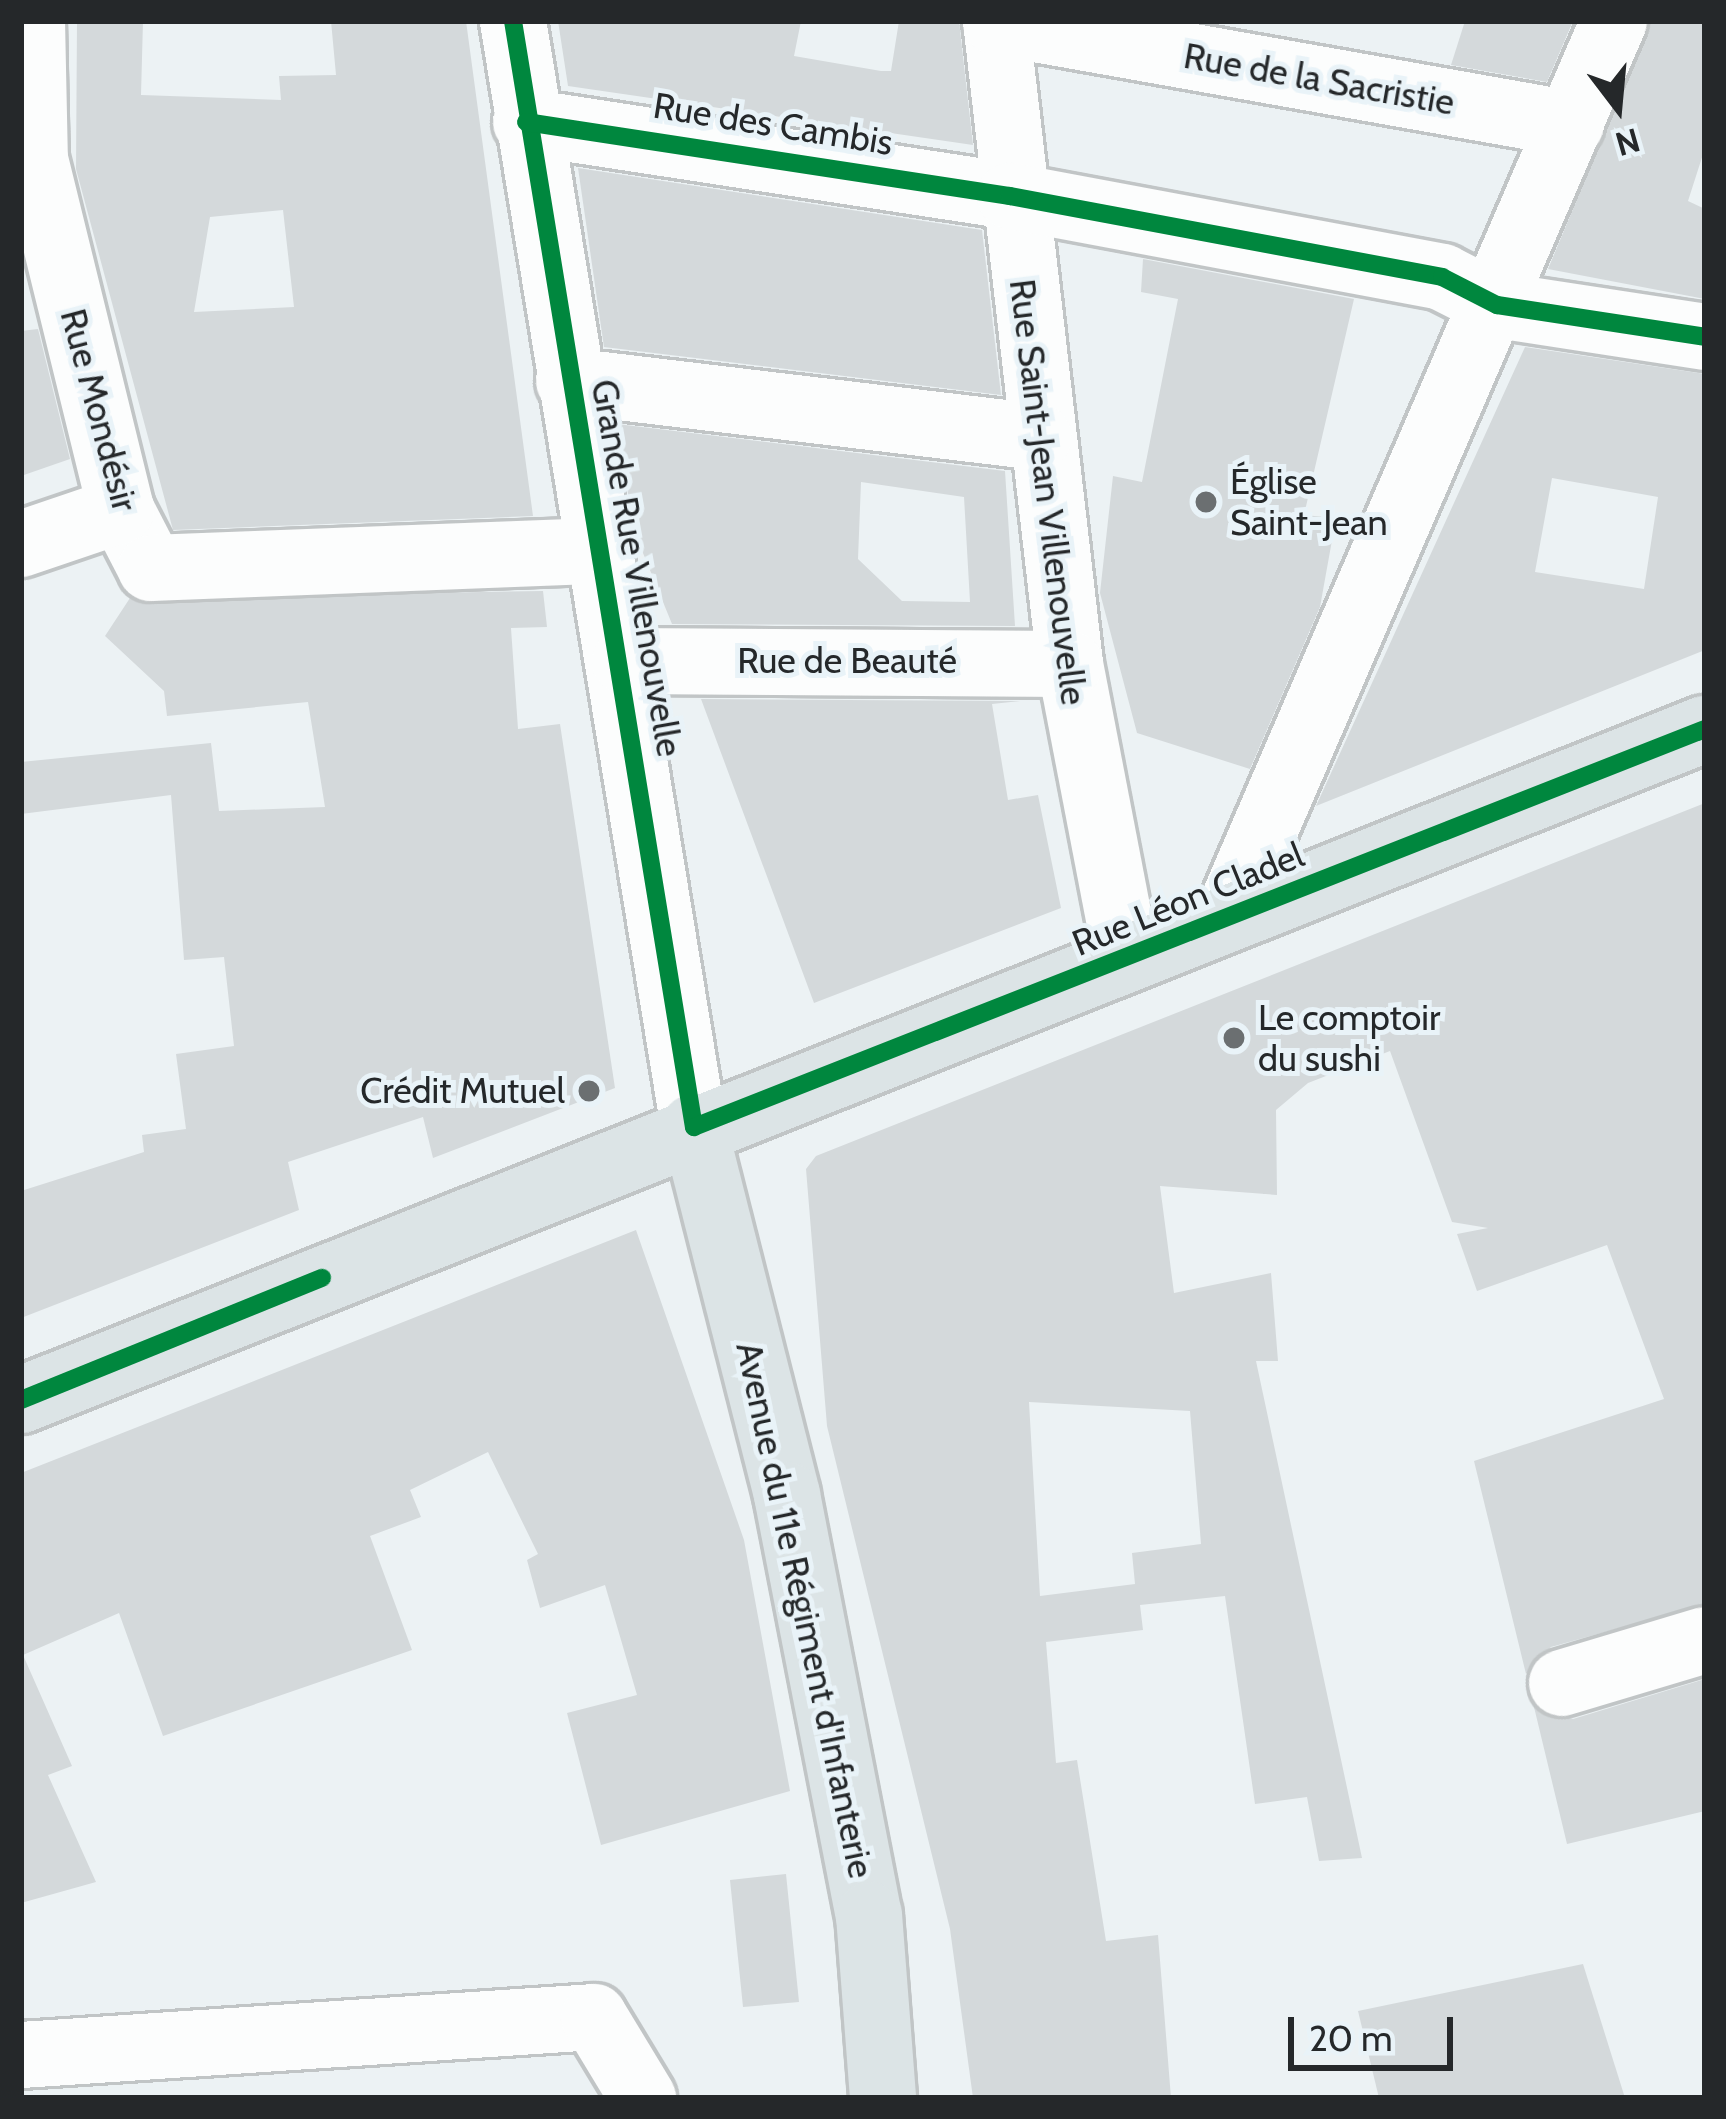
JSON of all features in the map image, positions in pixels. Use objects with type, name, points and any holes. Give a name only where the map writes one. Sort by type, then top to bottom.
[{"type":"main road","name":"Rue Léon Cladel","points":[[21,1400],[694,1127],[1705,729]]},
{"type":"main road","name":"Avenue du 11e Régiment d'Infanterie","points":[[694,1127],[788,1495],[868,1915],[883,2098]]},
{"type":"street","name":"Rue Mondésir","points":[[32,21],[35,159],[121,510],[151,568],[597,551]]},
{"type":"street","name":"Grande Rue Villenouvelle","points":[[513,21],[597,551],[625,661],[694,1127]]},
{"type":"street","name":"Rue de la Sacristie","points":[[996,21],[1571,124]]},
{"type":"street","name":"Rue Saint-Jean Villenouvelle","points":[[996,21],[1010,196],[1070,664],[1127,959]]},
{"type":"street","points":[[1226,919],[1497,304],[1614,21]]},
{"type":"street","name":"Rue des Cambis","points":[[526,122],[1010,196],[1442,277],[1497,304],[1705,338]]},
{"type":"street","points":[[568,381],[1039,437]]},
{"type":"street","points":[[21,544],[121,510]]},
{"type":"street","name":"Rue de Beauté","points":[[625,661],[1070,664]]},
{"type":"street","points":[[1562,1682],[1705,1640]]},
{"type":"street","points":[[21,2055],[594,2017],[643,2098]]},
{"type":"building","points":[[77,21],[143,21],[141,95],[281,100],[279,76],[336,75],[331,21],[466,21],[533,516],[173,530],[76,169]],"holes":[[[283,210],[294,307],[194,312],[210,217]]]},
{"type":"building","points":[[558,21],[801,21],[794,56],[891,71],[899,21],[959,21],[973,145],[568,86]]},
{"type":"building","points":[[1465,21],[1573,21],[1547,82],[1451,65]]},
{"type":"building","points":[[1651,21],[1705,21],[1705,148],[1688,201],[1705,209],[1705,299],[1548,269]]},
{"type":"building","points":[[578,168],[982,230],[1001,395],[604,347]]},
{"type":"building","name":"Église Saint-Jean","points":[[1143,259],[1354,299],[1304,515],[1336,518],[1320,607],[1250,769],[1137,733],[1100,593],[1113,476],[1142,482],[1178,299],[1141,292]]},
{"type":"building","points":[[38,329],[70,459],[21,476],[21,331]]},
{"type":"building","points":[[1525,347],[1705,374],[1705,650],[1316,806]],"holes":[[[1552,478],[1658,497],[1644,589],[1535,572]]]},
{"type":"building","points":[[617,424],[1005,471],[1015,626],[672,624],[634,531]],"holes":[[[861,482],[964,497],[970,602],[902,601],[858,559]]]},
{"type":"building","points":[[543,591],[547,627],[511,628],[518,729],[560,724],[615,1088],[433,1158],[423,1117],[288,1162],[299,1210],[21,1318],[21,1191],[144,1152],[142,1135],[186,1129],[176,1054],[234,1046],[224,957],[184,960],[171,795],[21,814],[21,762],[211,743],[219,811],[325,807],[308,702],[167,716],[164,691],[105,636],[130,598]]},
{"type":"building","points":[[701,699],[1020,701],[992,704],[1008,800],[1038,795],[1061,908],[814,1003]]},
{"type":"building","points":[[1705,803],[1705,1604],[1551,1647],[1526,1674],[1474,1461],[1664,1399],[1607,1245],[1477,1291],[1457,1234],[1488,1228],[1452,1222],[1390,1051],[1308,1083],[1276,1110],[1277,1195],[1160,1186],[1174,1293],[1271,1273],[1278,1361],[1256,1361],[1362,1858],[1319,1861],[1307,1797],[1255,1804],[1225,1596],[1140,1605],[1143,1630],[1046,1642],[1056,1763],[1077,1760],[1106,1941],[1158,1935],[1171,2098],[973,2098],[950,1929],[827,1426],[806,1169],[816,1156]],"holes":[[[1029,1402],[1190,1411],[1201,1544],[1132,1553],[1135,1584],[1040,1596]]]},
{"type":"building","points":[[636,1230],[744,1540],[790,1791],[601,1845],[567,1713],[637,1695],[605,1585],[540,1608],[527,1560],[538,1554],[488,1452],[410,1490],[421,1517],[370,1536],[412,1650],[163,1736],[119,1613],[23,1655],[72,1766],[48,1775],[96,1882],[21,1903],[21,1473]]},
{"type":"building","points":[[1705,1679],[1705,1811],[1567,1844],[1534,1707],[1573,1719]]},
{"type":"building","points":[[786,1874],[799,2002],[743,2007],[730,1880]]},
{"type":"building","points":[[1583,1964],[1625,2098],[1379,2098],[1358,2011]]},
{"type":"cycle path","points":[[513,21],[694,1127],[1705,729]]},
{"type":"cycle path","points":[[526,122],[1010,196],[1442,277],[1497,305],[1705,337]]},
{"type":"cycle path","points":[[21,1400],[322,1278]]},
{"type":"place","name":"Église Saint-Jean","points":[[1206,502]]},
{"type":"place","name":"Le comptoir du sushi","points":[[1234,1038]]},
{"type":"place","name":"Crédit Mutuel","points":[[589,1091]]}]
